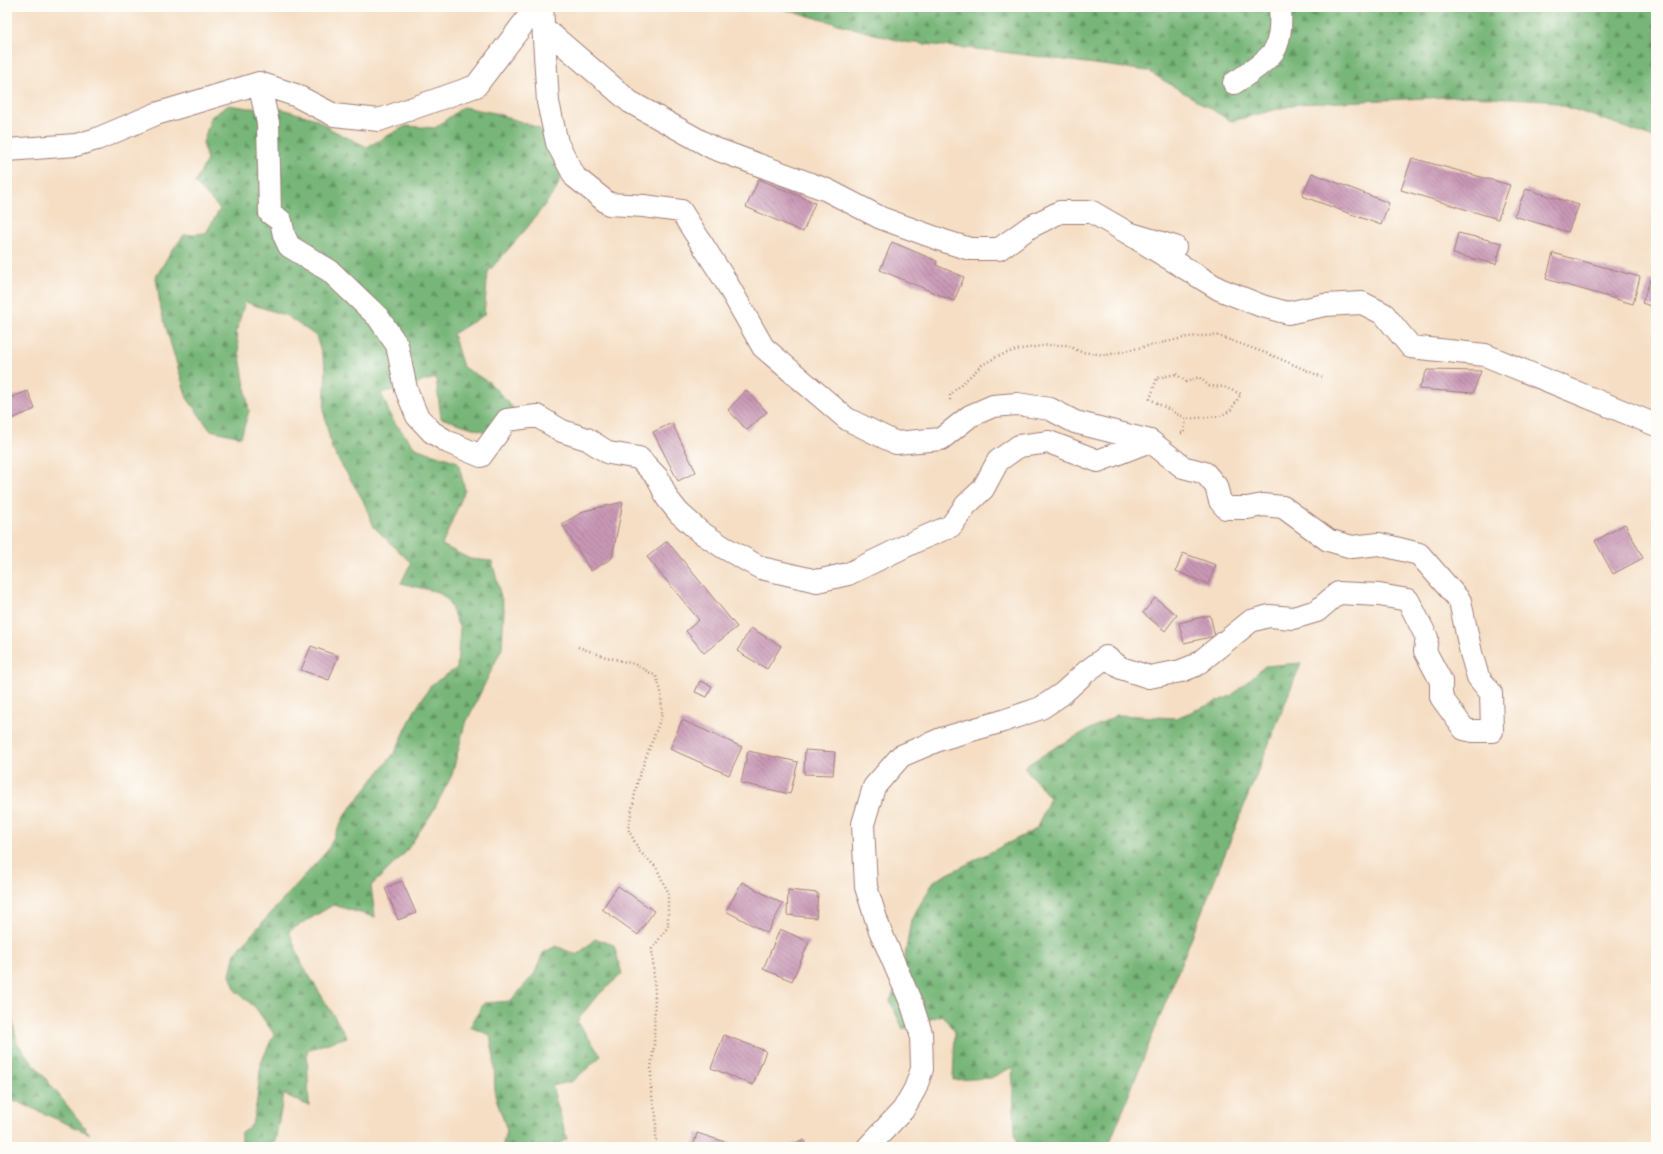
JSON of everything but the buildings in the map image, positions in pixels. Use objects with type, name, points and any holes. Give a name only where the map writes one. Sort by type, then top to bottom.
[{"type":"street","points":[[7,150],[76,145],[97,139],[156,114],[259,83],[295,95],[334,114],[379,120],[476,86],[536,7]]},
{"type":"street","points":[[542,7],[548,102],[557,143],[575,177],[609,204],[644,206],[681,211],[725,280],[763,347],[847,419],[896,443],[941,439],[970,416],[993,406],[1017,404],[1050,409],[1074,422],[1150,441],[1183,467],[1205,473],[1216,486],[1220,501],[1226,508],[1247,508],[1263,505],[1283,507],[1328,540],[1352,547],[1379,544],[1419,554],[1460,602],[1471,653],[1478,677],[1490,693],[1492,731],[1473,732],[1464,729],[1441,697],[1441,681],[1425,652],[1427,638],[1408,600],[1379,595],[1338,593],[1317,611],[1293,618],[1269,616],[1251,621],[1196,665],[1181,671],[1149,677],[1121,668],[1106,657],[1086,672],[1062,694],[1041,708],[941,739],[901,756],[874,787],[863,824],[866,887],[879,928],[912,1005],[921,1033],[922,1069],[916,1089],[903,1110],[868,1147]]},
{"type":"street","points":[[1234,83],[1250,73],[1276,49],[1281,26],[1280,7]]},
{"type":"street","points":[[544,28],[630,102],[712,148],[827,190],[881,218],[948,242],[970,249],[999,249],[1030,227],[1060,212],[1092,212],[1219,289],[1262,306],[1288,313],[1325,305],[1362,303],[1384,314],[1411,347],[1485,355],[1656,425]]},
{"type":"street","points":[[259,83],[268,123],[270,213],[281,221],[284,235],[289,246],[330,271],[378,317],[397,345],[406,389],[417,416],[432,432],[463,449],[481,456],[507,420],[537,416],[562,431],[587,439],[609,453],[640,458],[658,478],[667,498],[679,513],[699,531],[723,547],[761,568],[817,581],[848,574],[918,540],[951,526],[966,506],[983,489],[998,461],[1019,446],[1049,442],[1098,461],[1150,441]]},
{"type":"street","points":[[1128,233],[1175,247]]},
{"type":"path","points":[[950,402],[950,395],[982,364],[998,356],[1016,350],[1048,346],[1067,345],[1081,352],[1107,355],[1188,337],[1216,335],[1271,355],[1322,377]]},
{"type":"path","points":[[1176,374],[1186,382],[1199,377],[1209,386],[1224,387],[1241,394],[1230,411],[1220,416],[1186,418],[1150,399],[1157,378],[1176,374]]},
{"type":"path","points":[[578,647],[606,657],[634,664],[656,676],[660,691],[662,715],[638,779],[628,829],[640,852],[656,867],[668,892],[668,927],[652,948],[655,994],[651,1091],[656,1116],[656,1147]]},
{"type":"green space","points":[[776,7],[1656,7],[1656,139],[1546,100],[1469,96],[1298,104],[1231,121],[1148,71],[995,51],[904,42]]},
{"type":"green space","points":[[229,105],[248,108],[282,109],[316,119],[332,130],[367,147],[406,126],[435,128],[463,107],[495,113],[539,128],[567,158],[556,190],[527,228],[488,272],[484,315],[453,334],[463,367],[490,383],[516,411],[498,436],[441,418],[436,378],[381,393],[392,419],[415,448],[458,462],[465,490],[442,545],[470,559],[492,561],[504,609],[502,648],[464,727],[452,775],[432,813],[405,853],[371,886],[375,917],[333,905],[289,931],[302,964],[347,1037],[307,1050],[309,1106],[284,1094],[275,1141],[269,1147],[241,1147],[241,1132],[252,1125],[257,1100],[261,1063],[274,1034],[255,1007],[236,991],[230,975],[235,953],[327,851],[345,815],[395,752],[414,712],[431,685],[457,668],[460,629],[448,600],[438,592],[401,583],[411,563],[374,527],[363,500],[332,449],[324,413],[326,368],[316,336],[287,316],[245,302],[236,332],[249,411],[241,437],[210,430],[187,398],[161,311],[156,277],[170,253],[184,235],[206,233],[220,209],[195,183],[207,160],[203,143],[211,117]]},
{"type":"green space","points":[[1301,663],[1108,1147],[1019,1147],[1015,1133],[1012,1067],[991,1078],[953,1080],[955,1032],[942,1015],[903,1029],[890,1001],[903,969],[911,920],[934,881],[1036,829],[1050,798],[1024,767],[1056,747],[1117,715],[1176,718],[1231,696],[1265,666]]},
{"type":"green space","points":[[595,939],[614,945],[622,974],[596,997],[577,1021],[601,1056],[573,1081],[552,1086],[567,1139],[553,1147],[502,1147],[507,1130],[495,1095],[494,1058],[490,1035],[470,1027],[484,1003],[511,1001],[535,973],[543,953],[556,946],[577,955]]},
{"type":"green space","points":[[7,990],[17,1043],[90,1134],[7,1097]]}]
